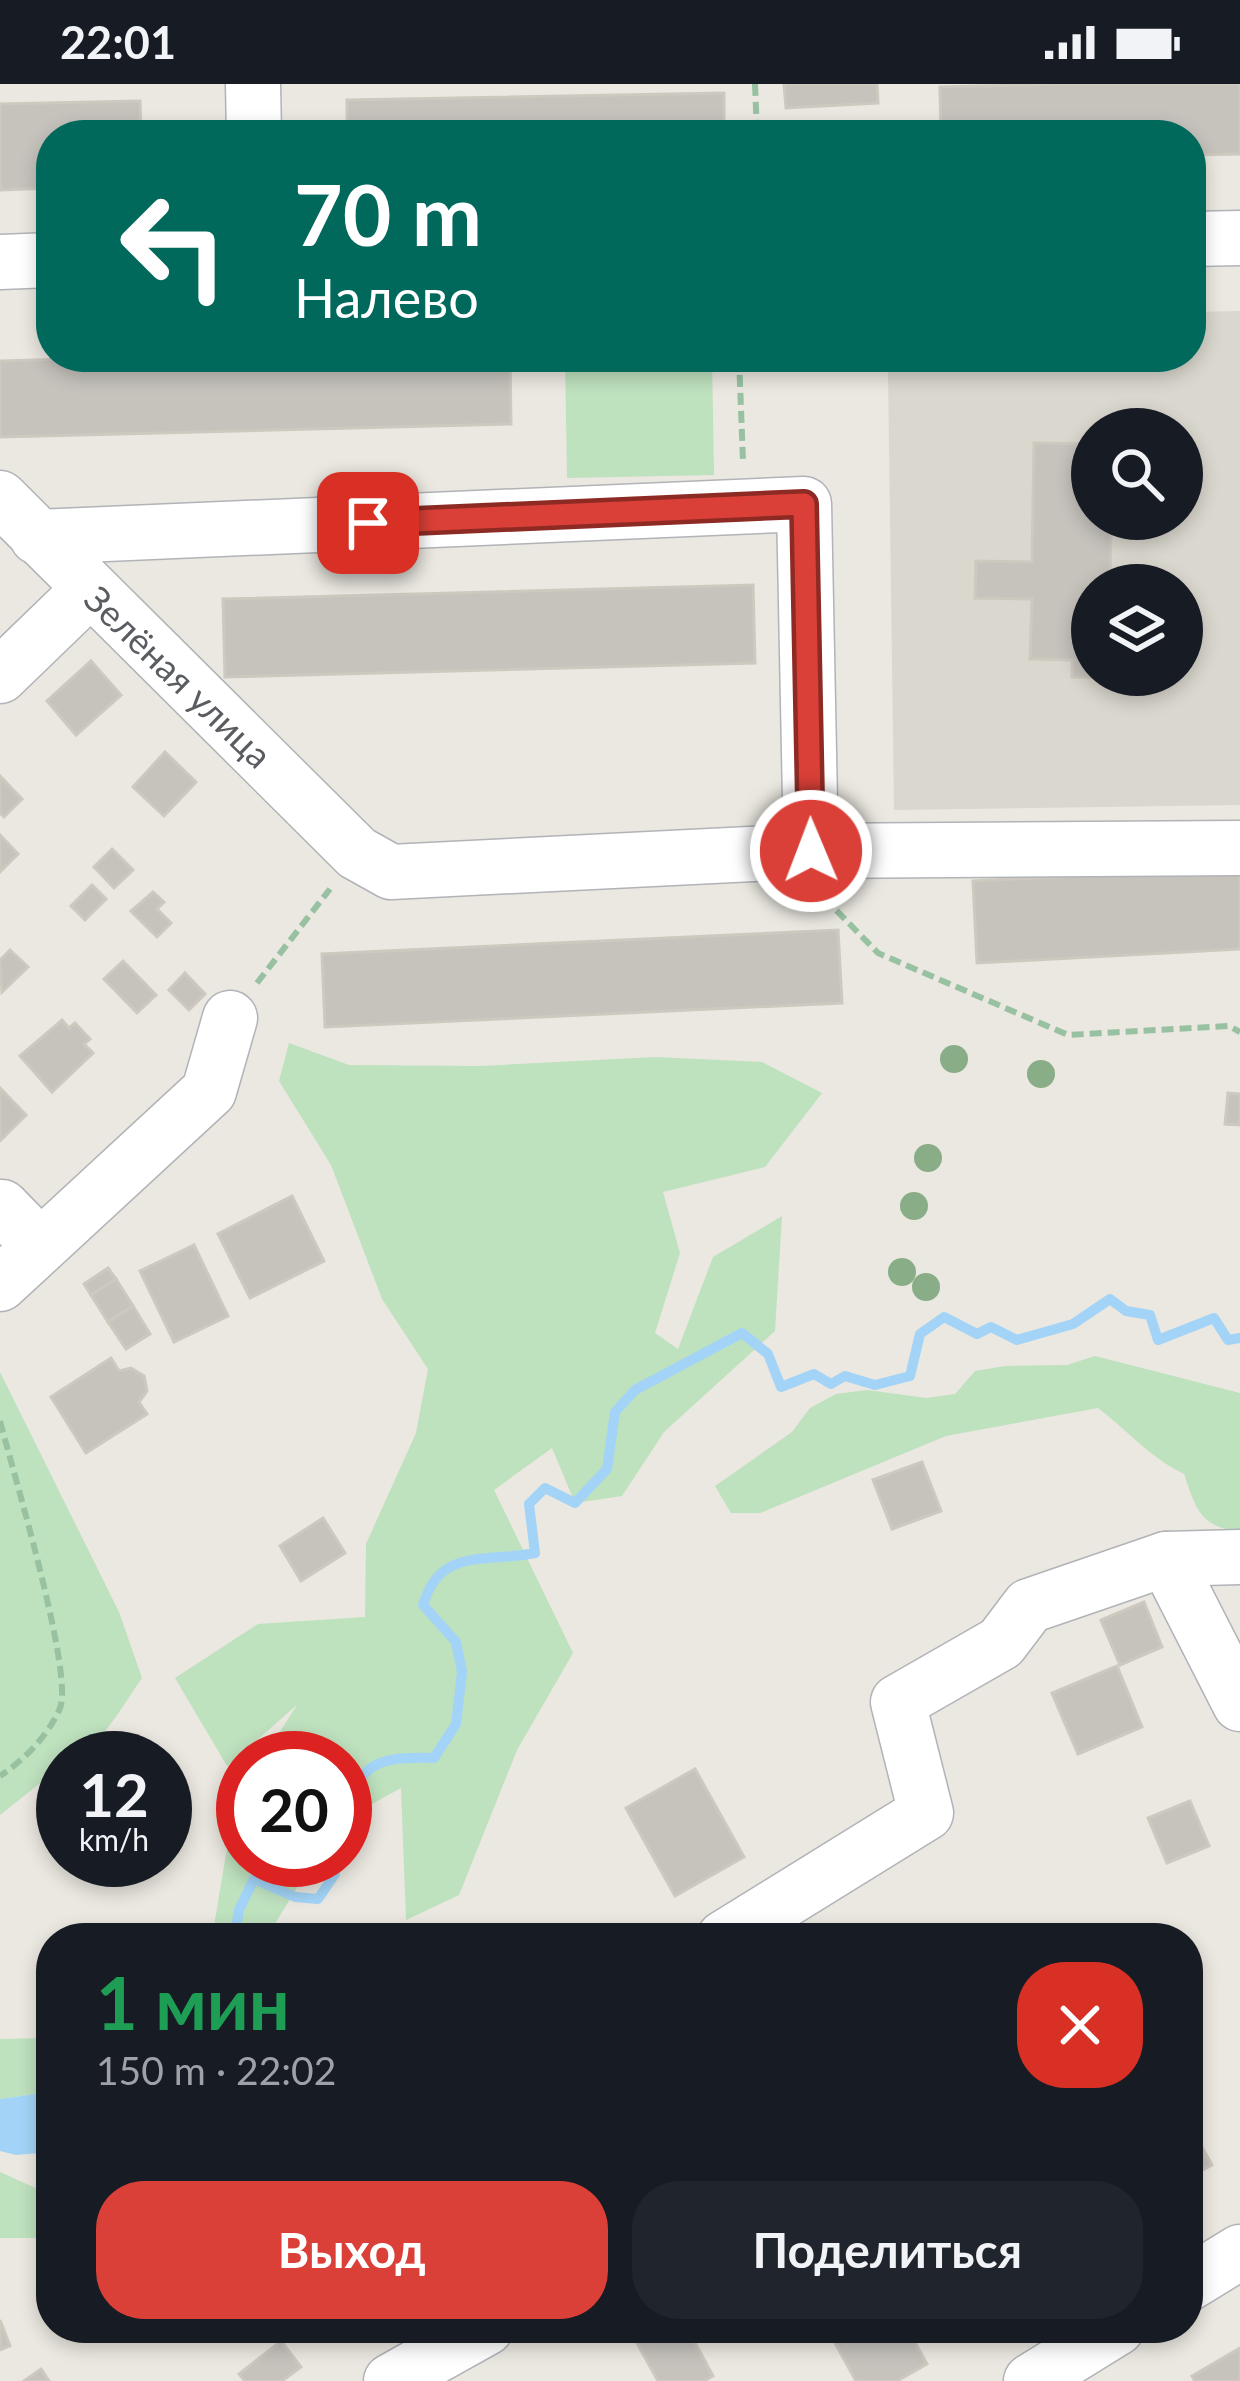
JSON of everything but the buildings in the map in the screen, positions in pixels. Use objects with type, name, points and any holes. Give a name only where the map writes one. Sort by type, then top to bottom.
[{"type":"street","points":[[253,84],[254,120]]},
{"type":"street","points":[[1206,239],[1240,238]]},
{"type":"street","points":[[0,262],[36,261]]},
{"type":"street","name":"Зелёная улица","points":[[0,498],[358,853],[391,872],[811,851]]},
{"type":"street","points":[[38,537],[804,504],[811,851],[1240,848]]},
{"type":"street","points":[[0,676],[89,590]]},
{"type":"street","points":[[0,1284],[209,1091],[230,1018]]},
{"type":"street","points":[[2,1207],[40,1246]]},
{"type":"street","points":[[748,1923],[926,1813],[898,1702],[1000,1642],[1028,1606],[1166,1559],[1240,1557]]},
{"type":"street","points":[[1166,1559],[1240,1704]]},
{"type":"street","points":[[1203,2275],[1240,2252]]},
{"type":"street","points":[[391,2381],[459,2343]]},
{"type":"street","points":[[1031,2381],[1093,2343]]},
{"type":"path","points":[[755,84],[756,120]]},
{"type":"path","points":[[740,372],[745,507]]},
{"type":"path","points":[[811,851],[832,907],[878,953],[995,1006],[1068,1035],[1229,1026],[1240,1032]]},
{"type":"path","points":[[0,1420],[52,1621],[62,1704],[25,1760],[0,1776]]},
{"type":"shaded area","points":[[1240,311],[1240,805],[894,810],[888,372],[1206,372],[1206,312]]},
{"type":"green space","points":[[565,372],[712,372],[714,475],[567,478]]},
{"type":"green space","points":[[289,1043],[349,1065],[480,1066],[656,1057],[762,1062],[822,1093],[765,1167],[663,1192],[680,1253],[655,1333],[678,1349],[713,1257],[782,1216],[775,1331],[664,1432],[622,1496],[575,1503],[552,1448],[494,1490],[573,1653],[517,1750],[459,1895],[406,1920],[401,1788],[372,1804],[372,1731],[280,1731],[297,1705],[267,1731],[216,1731],[216,1747],[175,1678],[258,1624],[365,1617],[366,1544],[416,1433],[428,1369],[382,1299],[331,1165],[279,1081]]},
{"type":"green space","points":[[1095,1356],[1240,1393],[1240,1531],[1208,1521],[1184,1474],[1098,1408],[946,1436],[760,1513],[731,1513],[715,1486],[792,1432],[810,1408],[836,1394],[867,1390],[926,1398],[955,1394],[975,1371],[1067,1365]]},
{"type":"green space","points":[[0,1372],[119,1612],[142,1678],[104,1731],[36,1731],[36,1786],[0,1815]]},
{"type":"green space","points":[[220,1887],[297,1887],[275,1923],[214,1923]]},
{"type":"green space","points":[[36,2038],[36,2094],[0,2099],[0,2039]]},
{"type":"green space","points":[[0,2172],[36,2188],[36,2238],[0,2238]]},
{"type":"water","points":[[36,2094],[36,2153],[0,2151],[0,2099]]},
{"type":"waterway","points":[[372,1768],[387,1761],[434,1758],[456,1724],[462,1672],[456,1642],[423,1605],[440,1574],[466,1561],[535,1553],[529,1504],[545,1488],[575,1503],[607,1469],[615,1412],[635,1390],[742,1333],[768,1354],[781,1387],[814,1374],[831,1384],[845,1376],[875,1385],[910,1376],[920,1334],[944,1317],[977,1334],[991,1327],[1017,1340],[1073,1324],[1110,1299],[1126,1311],[1150,1315],[1158,1340],[1214,1318],[1228,1340],[1240,1338]]},
{"type":"waterway","points":[[237,1923],[250,1887]]},
{"type":"waterway","points":[[272,1887],[295,1897],[318,1899],[326,1887]]},
{"type":"route","points":[[368,523],[804,504],[811,851]]}]
